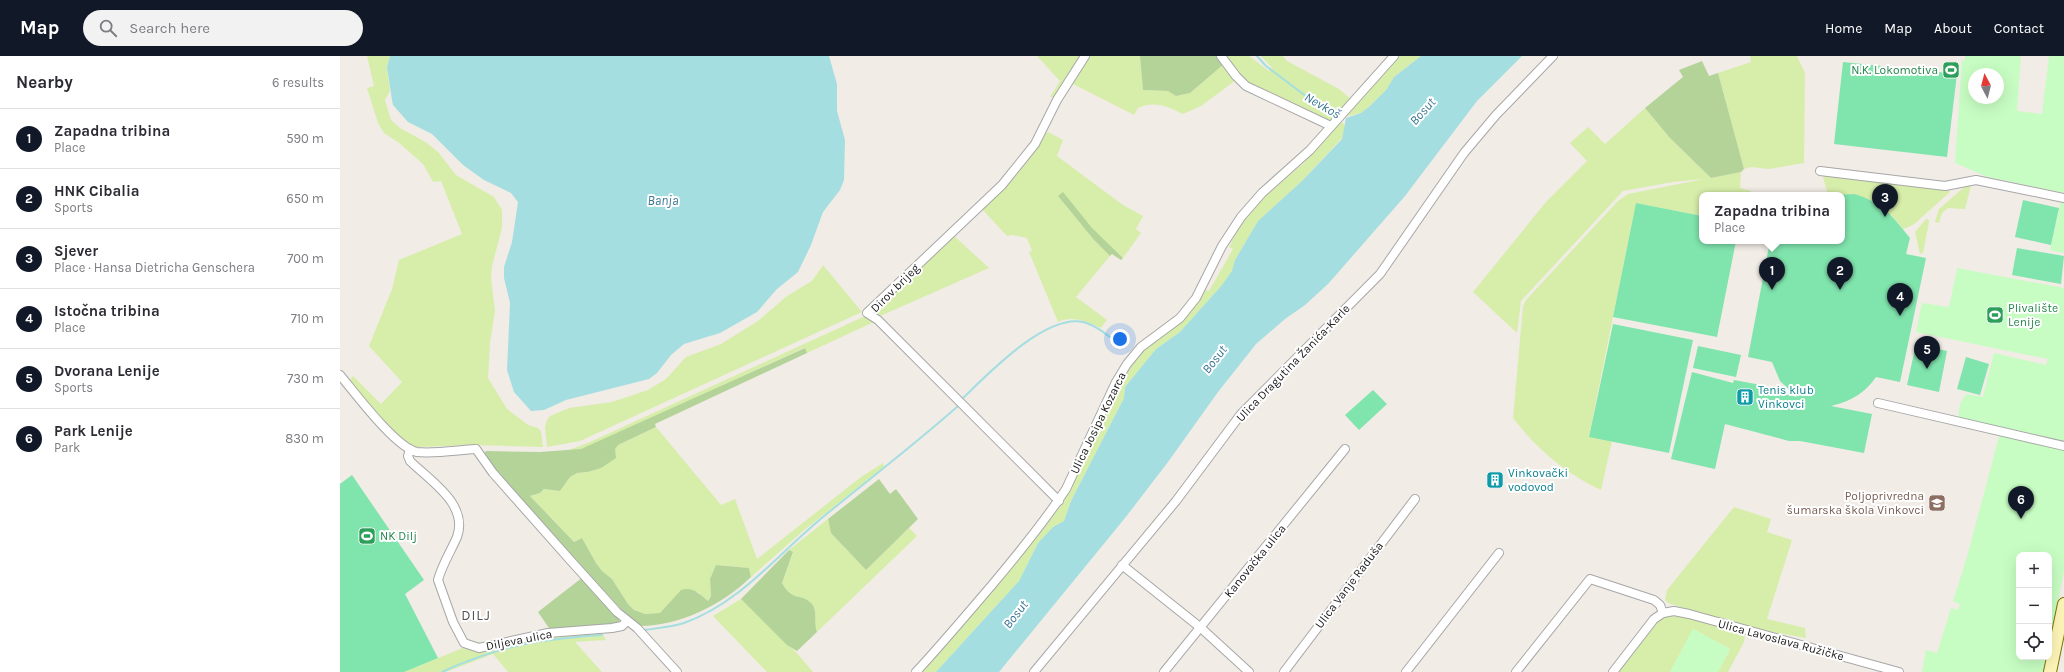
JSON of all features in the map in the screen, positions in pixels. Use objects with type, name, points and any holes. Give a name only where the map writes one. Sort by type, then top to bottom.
[{"type":"main road","points":[[2050,672],[2064,604]]},
{"type":"street","name":"Dirov brijeg","points":[[1058,501],[878,320],[868,313],[1002,185],[1035,144],[1057,100],[1085,56]]},
{"type":"street","points":[[1222,56],[1236,76],[1246,86],[1333,123]]},
{"type":"street","name":"Ulica Josipa Kozarca","points":[[916,672],[941,646],[1011,562],[1058,501],[1066,489],[1116,382],[1141,347],[1180,318],[1196,298],[1222,246],[1240,217],[1262,193],[1299,161],[1393,56]]},
{"type":"street","name":"Ulica Dragutina Žanića-Karle","points":[[1034,672],[1176,501],[1241,414],[1380,274],[1464,153],[1496,115],[1553,56]]},
{"type":"street","points":[[1820,171],[1945,186],[1976,180],[2064,198]]},
{"type":"street","name":"Diljeva ulica","points":[[340,375],[400,443],[410,450],[408,456],[410,461],[449,497],[457,511],[458,531],[438,580],[453,622],[464,644],[479,648],[548,633],[612,628],[622,626],[627,621]]},
{"type":"street","points":[[1878,403],[2064,446]]},
{"type":"street","points":[[410,450],[417,452],[476,449],[508,491],[627,621],[637,628],[677,672]]},
{"type":"street","name":"Kanovačka ulica","points":[[1164,672],[1345,449]]},
{"type":"street","name":"Ulica Vanje Raduša","points":[[1284,672],[1415,499]]},
{"type":"street","points":[[1406,672],[1499,553]]},
{"type":"street","points":[[1122,565],[1201,628],[1249,672]]},
{"type":"street","points":[[1516,672],[1590,579],[1644,596],[1660,604],[1663,613],[1654,619],[1613,672]]},
{"type":"street","name":"Ulica Lavoslava Ružičke","points":[[1663,613],[1674,611],[1689,614],[1899,672]]},
{"type":"green space","points":[[367,56],[390,56],[387,67],[390,91],[385,100],[391,120],[400,128],[427,143],[438,152],[456,175],[494,197],[502,210],[502,228],[492,266],[491,278],[495,311],[490,343],[488,378],[507,409],[528,425],[538,428],[541,431],[543,447],[474,445],[415,447],[406,442],[388,427],[349,381],[353,376],[381,404],[402,382],[369,346],[392,289],[399,260],[462,234],[441,181],[433,182],[423,164],[399,143],[384,133],[378,123],[367,88],[374,86]]},
{"type":"green space","points":[[1037,56],[1083,56],[1070,72],[1056,97],[1050,97],[1060,81]]},
{"type":"green space","points":[[1089,56],[1140,56],[1143,90],[1168,91],[1176,96],[1190,93],[1225,63],[1236,80],[1201,106],[1183,114],[1162,105],[1150,105],[1138,108],[1134,115],[1071,83]]},
{"type":"green space","points":[[1140,56],[1219,56],[1225,63],[1190,93],[1176,96],[1168,91],[1143,90]]},
{"type":"green space","points":[[1224,56],[1249,56],[1269,71],[1272,68],[1261,56],[1283,56],[1287,61],[1339,89],[1351,99],[1330,122],[1257,89],[1240,77]]},
{"type":"green space","points":[[1398,56],[1421,56],[1394,77],[1386,90],[1370,106],[1361,113],[1348,116],[1346,114],[1382,72]]},
{"type":"green space","points":[[1750,56],[1797,56],[1805,73],[1804,163],[1769,169],[1751,167],[1744,169],[1718,73],[1751,62]]},
{"type":"green space","points":[[1965,56],[2021,56],[2017,111],[2042,114],[2049,56],[2064,56],[2064,193],[1988,177],[1955,163],[1962,60],[1965,61]]},
{"type":"green space","points":[[1702,61],[1709,76],[1718,73],[1744,169],[1741,172],[1711,178],[1669,137],[1645,108],[1683,77],[1679,70]]},
{"type":"green space","points":[[1843,62],[1957,74],[1947,157],[1834,144]]},
{"type":"green space","points":[[1645,108],[1669,137],[1711,178],[1741,172],[1740,188],[1751,191],[1699,192],[1699,215],[1636,203],[1589,436],[1612,441],[1601,490],[1575,476],[1552,459],[1532,440],[1513,418],[1523,306],[1526,300],[1618,201],[1628,194],[1704,179],[1673,182],[1623,191],[1521,301],[1517,333],[1473,292],[1546,202],[1587,161],[1570,143],[1588,127],[1605,144]]},
{"type":"green space","points":[[1340,121],[1344,124],[1345,128],[1342,138],[1302,181],[1258,221],[1235,260],[1233,271],[1222,285],[1180,332],[1156,349],[1125,387],[1124,398],[1071,501],[1064,521],[1053,527],[1038,543],[1019,581],[936,672],[922,672],[992,592],[1059,508],[1075,480],[1115,393],[1129,367],[1146,348],[1182,320],[1194,307],[1205,290],[1209,291],[1233,249],[1229,247],[1241,223],[1263,197],[1304,163]]},
{"type":"green space","points":[[1048,132],[1063,140],[1057,156],[1123,205],[1143,216],[1136,229],[1141,233],[1123,258],[1058,196],[1094,240],[1110,256],[1076,297],[1107,320],[1101,328],[1074,319],[1058,322],[1029,252],[1032,251],[1027,238],[1013,235],[1007,236],[981,208],[1043,135]]},
{"type":"green space","points":[[1826,175],[1948,188],[1950,192],[1913,225],[1903,229],[1886,210],[1871,200],[1862,197],[1845,196],[1845,192],[1827,192],[1823,177]]},
{"type":"green space","points":[[1968,184],[1971,186],[1965,209],[1948,208],[1942,213],[1939,223],[1935,222],[1939,209]]},
{"type":"green space","points":[[1063,192],[1092,228],[1123,258],[1121,260],[1112,254],[1110,256],[1094,240],[1058,196]]},
{"type":"green space","points":[[1854,194],[1864,197],[1880,206],[1898,223],[1910,238],[1906,254],[1926,258],[1900,382],[1876,377],[1867,388],[1856,396],[1845,402],[1831,406],[1872,414],[1864,453],[1800,441],[1789,441],[1725,424],[1715,469],[1671,459],[1692,372],[1733,383],[1734,380],[1761,385],[1761,389],[1797,397],[1780,381],[1772,362],[1748,357],[1769,244],[1845,244],[1845,195]]},
{"type":"green space","points":[[2023,200],[2059,208],[2051,245],[2015,237]]},
{"type":"green space","points":[[2061,201],[2064,201],[2064,253],[2050,250]]},
{"type":"green space","points":[[1636,203],[1699,215],[1699,244],[1735,244],[1717,337],[1613,317]]},
{"type":"green space","points":[[1926,219],[1928,219],[1929,222],[1923,253],[1920,254],[1915,232]]},
{"type":"green space","points":[[953,235],[989,268],[878,317],[875,312],[876,308]]},
{"type":"green space","points":[[2017,248],[2064,256],[2061,284],[2012,275]]},
{"type":"green space","points":[[823,265],[862,312],[580,441],[547,447],[545,427],[550,416],[569,408],[612,402],[648,390],[666,379],[686,357],[721,344],[758,321],[787,296],[812,281]]},
{"type":"green space","points":[[1957,268],[2064,288],[2064,571],[2052,632],[2052,552],[2016,552],[2016,660],[2046,660],[2044,672],[1922,672],[1926,650],[1937,653],[1951,608],[1958,610],[1960,604],[1953,601],[1967,557],[2001,429],[1958,419],[1960,404],[1966,394],[1983,397],[1994,353],[2046,365],[2048,359],[1916,332],[1922,303],[1949,307]]},
{"type":"green space","points":[[863,317],[876,321],[807,353],[804,348],[601,441],[581,449],[569,451],[569,450],[590,442]]},
{"type":"green space","points":[[1613,324],[1693,340],[1669,453],[1589,437]]},
{"type":"green space","points":[[1916,344],[1947,351],[1939,392],[1907,385]]},
{"type":"green space","points":[[1698,346],[1741,355],[1736,377],[1693,368]]},
{"type":"green space","points":[[805,348],[807,353],[655,424],[656,427],[618,445],[615,449],[616,458],[601,468],[577,473],[570,477],[560,491],[544,489],[540,493],[530,496],[574,542],[582,538],[596,563],[602,571],[612,579],[628,604],[634,610],[645,614],[660,613],[681,590],[685,589],[696,591],[708,601],[711,596],[710,579],[716,565],[749,568],[751,577],[727,597],[698,612],[668,623],[637,626],[506,486],[483,454],[486,451],[540,452],[581,449]]},
{"type":"green space","points":[[1966,357],[1989,364],[1980,395],[1957,389]]},
{"type":"green space","points":[[1373,390],[1387,404],[1359,430],[1345,415]]},
{"type":"green space","points":[[656,427],[721,505],[735,499],[757,559],[861,477],[883,463],[884,467],[803,531],[751,577],[749,568],[716,565],[710,579],[711,596],[707,601],[698,592],[673,599],[660,613],[645,614],[634,610],[628,604],[612,579],[602,571],[596,563],[582,538],[574,542],[530,496],[540,493],[544,489],[560,491],[570,477],[577,473],[587,472],[618,445]]},
{"type":"green space","name":"NK Dilj","points":[[352,475],[424,580],[405,594],[438,658],[404,672],[340,672],[340,484]]},
{"type":"green space","points":[[879,479],[890,494],[896,489],[918,519],[866,570],[831,533],[828,519]]},
{"type":"green space","points":[[1734,507],[1771,519],[1767,532],[1792,540],[1767,619],[1805,628],[1806,638],[1755,629],[1728,619],[1708,616],[1668,603],[1665,600],[1667,590]]},
{"type":"green space","points":[[828,519],[831,533],[866,570],[909,528],[917,536],[817,632],[813,605],[806,599],[790,593],[782,583],[793,553],[789,550]]},
{"type":"green space","points":[[789,550],[793,552],[782,583],[790,593],[806,599],[813,605],[817,632],[797,651],[787,645],[741,599]]},
{"type":"green space","points":[[583,577],[619,617],[619,623],[551,631],[538,612]]},
{"type":"green space","points":[[741,599],[788,644],[813,672],[767,672],[713,616]]},
{"type":"green space","points":[[1667,616],[1680,616],[1745,633],[1744,642],[1728,672],[1718,672],[1730,649],[1693,629],[1670,672],[1617,672],[1658,619]]},
{"type":"green space","points":[[1693,629],[1730,649],[1718,672],[1670,672]]},
{"type":"green space","points":[[601,631],[606,640],[575,642],[602,672],[508,672],[493,654],[446,672],[404,672],[465,647],[477,650],[528,639]]},
{"type":"water","name":"Banja","points":[[390,56],[829,56],[837,84],[837,111],[845,140],[844,180],[840,190],[823,212],[811,245],[798,272],[777,289],[757,312],[720,333],[684,344],[671,355],[657,373],[649,379],[566,400],[544,410],[531,411],[514,392],[507,370],[510,303],[504,278],[504,267],[512,242],[518,202],[511,193],[484,180],[463,165],[432,134],[408,122],[393,105],[387,67]]},
{"type":"water","name":"Bosut","points":[[1421,56],[1522,56],[1477,101],[1405,196],[1328,284],[1305,305],[1285,319],[1256,344],[1218,392],[1168,462],[1125,518],[999,672],[936,672],[1019,581],[1038,543],[1053,527],[1064,521],[1071,501],[1124,398],[1125,387],[1156,349],[1180,332],[1222,285],[1232,271],[1235,260],[1258,221],[1302,181],[1342,139],[1346,118],[1361,113],[1370,106],[1386,90],[1394,77]]},
{"type":"waterway","name":"Nevkoš","points":[[1257,56],[1266,66],[1311,100],[1338,114]]},
{"type":"waterway","points":[[963,398],[1018,348],[1035,336],[1052,327],[1068,322],[1088,323],[1119,344]]},
{"type":"waterway","points":[[645,630],[684,623],[723,603],[758,576],[806,531],[908,449],[958,406]]},
{"type":"waterway","points":[[442,672],[482,656],[520,645],[558,639],[602,635]]},
{"type":"place","name":"N.K. Lokomotiva","points":[[1951,70]]},
{"type":"place","name":"Sjever","points":[[1885,217]]},
{"type":"place","name":"Zapadna tribina","points":[[1772,290]]},
{"type":"place","name":"HNK Cibalia","points":[[1840,290]]},
{"type":"place","name":"Plivalište Lenije","points":[[1995,315]]},
{"type":"place","name":"Istočna tribina","points":[[1900,316]]},
{"type":"place","name":"Dvorana Lenije","points":[[1927,369]]},
{"type":"place","name":"Tenis klub Vinkovci","points":[[1745,397]]},
{"type":"place","name":"Vinkovački vodovod","points":[[1495,480]]},
{"type":"place","name":"Poljoprivredna šumarska škola Vinkovci","points":[[1937,503]]},
{"type":"place","name":"Park Lenije","points":[[2021,519]]},
{"type":"place","name":"NK Dilj","points":[[367,536]]},
{"type":"district","name":"DILJ","points":[[476,615]]}]
